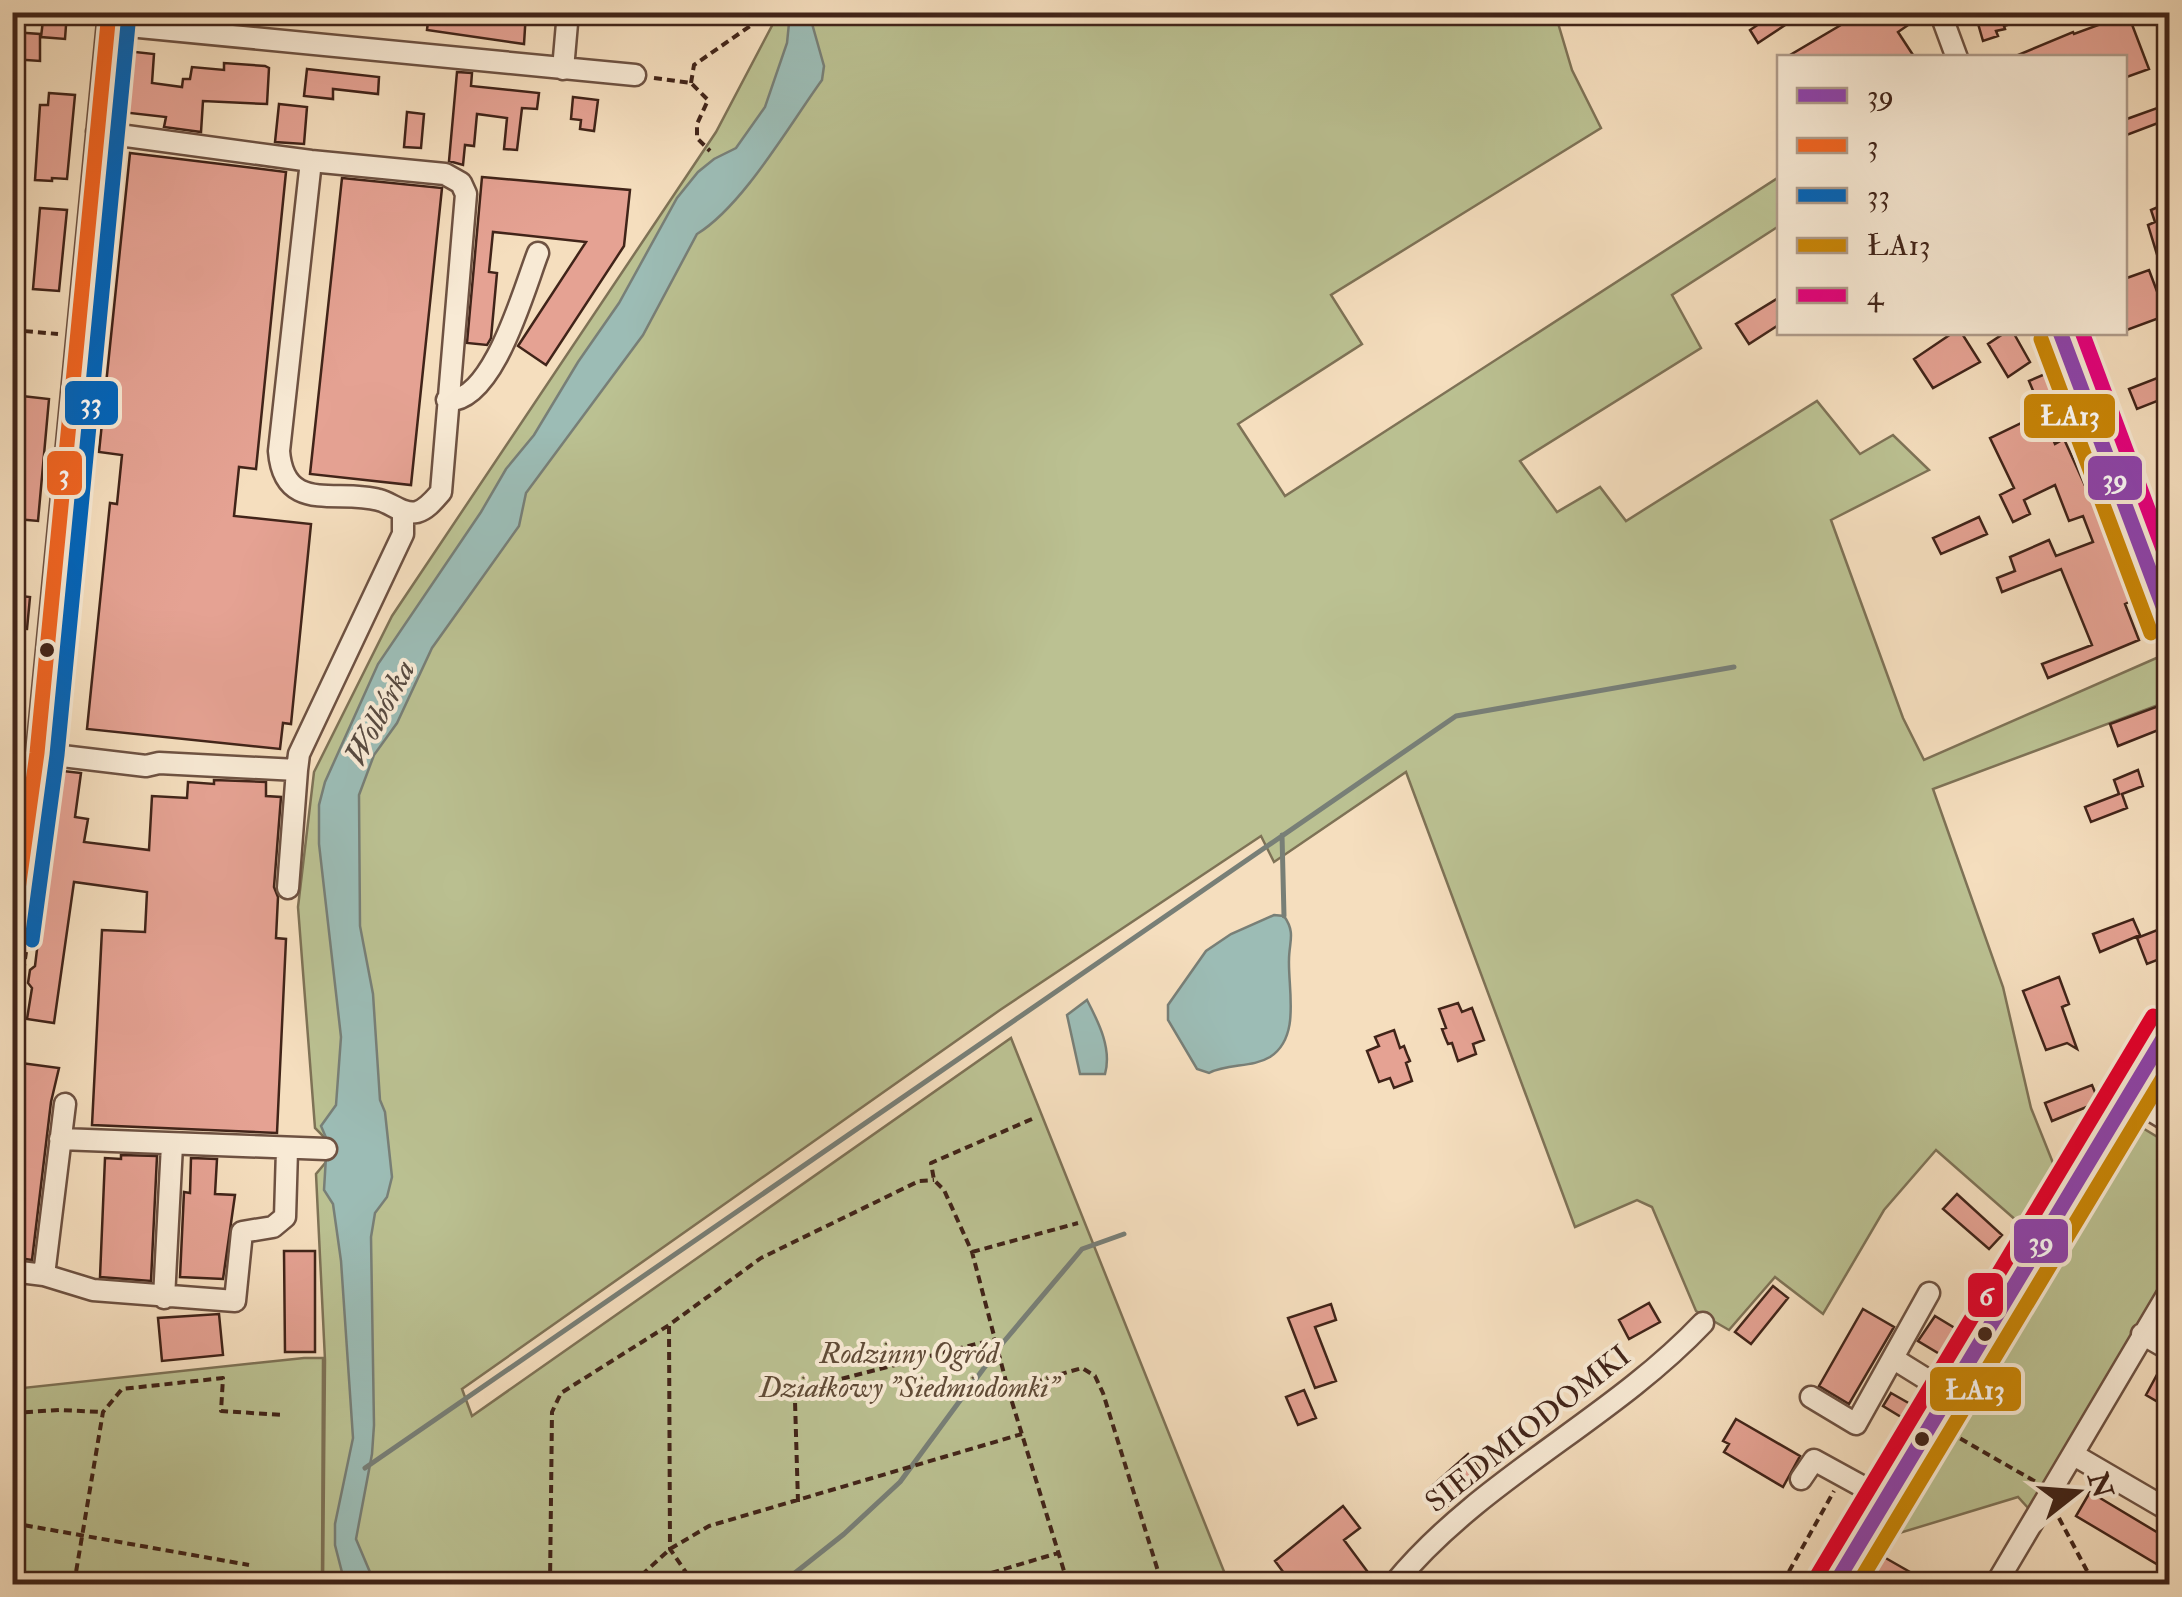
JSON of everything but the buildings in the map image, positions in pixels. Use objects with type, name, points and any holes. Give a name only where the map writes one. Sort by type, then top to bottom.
[{"type":"street","points":[[563,69],[568,12]]},
{"type":"street","points":[[1940,12],[1956,55]]},
{"type":"street","points":[[12,936],[37,752],[108,18],[635,75]]},
{"type":"street","points":[[97,132],[311,161],[445,174],[460,183],[466,194],[441,492],[417,512],[403,511],[378,499],[309,494],[297,490],[280,468],[311,161]]},
{"type":"street","points":[[447,400],[456,401],[470,394],[498,356],[538,253]]},
{"type":"street","points":[[2061,335],[2170,626]]},
{"type":"street","points":[[288,888],[299,754],[403,534],[403,511]]},
{"type":"street","points":[[37,752],[146,766],[159,762],[297,770]]},
{"type":"street","points":[[1836,1584],[2170,1026]]},
{"type":"street","points":[[2128,1097],[2170,1122]]},
{"type":"street","points":[[44,1275],[65,1104]]},
{"type":"street","points":[[60,1139],[326,1149]]},
{"type":"street","points":[[164,1298],[172,1145]]},
{"type":"street","points":[[12,1271],[44,1275],[93,1290],[236,1301],[242,1232],[273,1227],[286,1217],[287,1150]]},
{"type":"street","points":[[2004,1582],[2170,1290]]},
{"type":"street","points":[[1811,1397],[1856,1424],[1929,1294]]},
{"type":"street","name":"SIEDMIODOMKI","points":[[1394,1584],[1416,1557],[1522,1466],[1675,1352],[1703,1323]]},
{"type":"street","points":[[2142,1334],[2170,1350]]},
{"type":"street","points":[[1894,1360],[1952,1395]]},
{"type":"street","points":[[2074,1455],[2170,1511]]},
{"type":"street","points":[[1801,1480],[1814,1460],[1887,1500]]},
{"type":"path","points":[[691,83],[694,64],[753,24],[762,12]]},
{"type":"path","points":[[635,75],[691,83],[708,100],[696,124],[696,138],[710,150]]},
{"type":"path","points":[[12,330],[78,336]]},
{"type":"path","points":[[1032,1119],[931,1163],[934,1180],[944,1190],[972,1252],[1008,1389],[1068,1584]]},
{"type":"path","points":[[550,1584],[552,1412],[561,1394],[668,1326],[761,1258],[919,1181],[934,1180]]},
{"type":"path","points":[[972,1252],[1078,1223]]},
{"type":"path","points":[[668,1326],[670,1548],[694,1584]]},
{"type":"path","points":[[798,1502],[795,1400],[802,1388],[996,1340]]},
{"type":"path","points":[[1008,1389],[1082,1368],[1095,1376],[1162,1584]]},
{"type":"path","points":[[74,1584],[104,1412],[122,1389],[222,1378],[221,1411],[284,1415]]},
{"type":"path","points":[[12,1414],[104,1412]]},
{"type":"path","points":[[1949,1432],[2052,1492]]},
{"type":"path","points":[[632,1584],[670,1548],[709,1526],[1022,1434]]},
{"type":"path","points":[[1788,1584],[1787,1575],[1836,1488],[1855,1482]]},
{"type":"path","points":[[2059,1518],[2094,1584]]},
{"type":"path","points":[[12,1523],[250,1565]]},
{"type":"path","points":[[954,1584],[1058,1552]]},
{"type":"green space","name":"Rodzinny Ogród Działkowy \"Siedmiodomki\"","points":[[775,13],[1555,13],[1572,70],[1601,128],[1331,295],[1362,344],[1238,424],[1285,496],[1777,178],[1777,227],[1672,295],[1701,348],[1520,461],[1557,512],[1600,487],[1626,521],[1817,401],[1860,454],[1893,435],[1929,470],[1831,520],[1903,718],[1924,760],[2161,656],[2169,677],[2169,701],[1933,789],[2003,987],[2031,1108],[2057,1173],[2026,1229],[1936,1150],[1884,1210],[1823,1314],[1775,1277],[1729,1330],[1696,1311],[1652,1207],[1637,1200],[1575,1227],[1406,772],[1274,862],[1261,836],[1000,1010],[462,1389],[472,1416],[1011,1038],[1229,1584],[323,1584],[325,1360],[316,1174],[326,1162],[326,1139],[315,1128],[298,907],[314,772],[392,616],[716,132],[775,20]]},
{"type":"green space","points":[[2126,1118],[2169,1144],[2169,1271],[2029,1509],[2018,1497],[1893,1535],[1884,1530],[1962,1416],[1958,1412]]},
{"type":"green space","points":[[323,1358],[322,1584],[13,1584],[13,1389]]},
{"type":"water","name":"Wolbórka","points":[[790,13],[809,13],[824,66],[822,80],[748,185],[697,234],[643,335],[526,493],[519,526],[432,648],[397,723],[374,755],[359,795],[360,926],[373,994],[380,1100],[385,1112],[392,1177],[387,1197],[375,1213],[371,1237],[374,1425],[356,1539],[375,1584],[345,1584],[335,1545],[335,1524],[353,1438],[341,1261],[333,1204],[324,1190],[327,1140],[321,1126],[336,1105],[341,1037],[319,844],[319,805],[325,782],[378,664],[619,303],[677,198],[698,172],[736,148],[765,107],[787,43]]},
{"type":"water","points":[[1274,915],[1284,916],[1291,933],[1291,1012],[1286,1038],[1280,1048],[1263,1060],[1209,1073],[1197,1069],[1168,1020],[1168,1005],[1206,951],[1231,934]]},
{"type":"water","points":[[1087,1000],[1106,1046],[1105,1074],[1080,1074],[1067,1015]]},
{"type":"waterway","points":[[365,1468],[1456,716],[1734,667]]},
{"type":"waterway","points":[[1282,835],[1284,916]]},
{"type":"waterway","points":[[781,1584],[844,1534],[900,1482],[1001,1345],[1082,1249],[1124,1234]]},
{"type":"transit line","name":"3","points":[[12,933],[37,753],[109,12]]},
{"type":"transit line","name":"33","points":[[32,940],[57,755],[129,14]]},
{"type":"transit line","name":"39","points":[[2061,335],[2170,625]]},
{"type":"transit line","name":"4","points":[[2083,335],[2170,568]]},
{"type":"transit line","name":"ŁA13","points":[[2041,339],[2151,633]]},
{"type":"transit line","name":"6","points":[[1818,1574],[2153,1016]]},
{"type":"transit line","name":"39","points":[[1835,1584],[2170,1027]]},
{"type":"transit line","name":"ŁA13","points":[[1858,1584],[2170,1066]]}]
